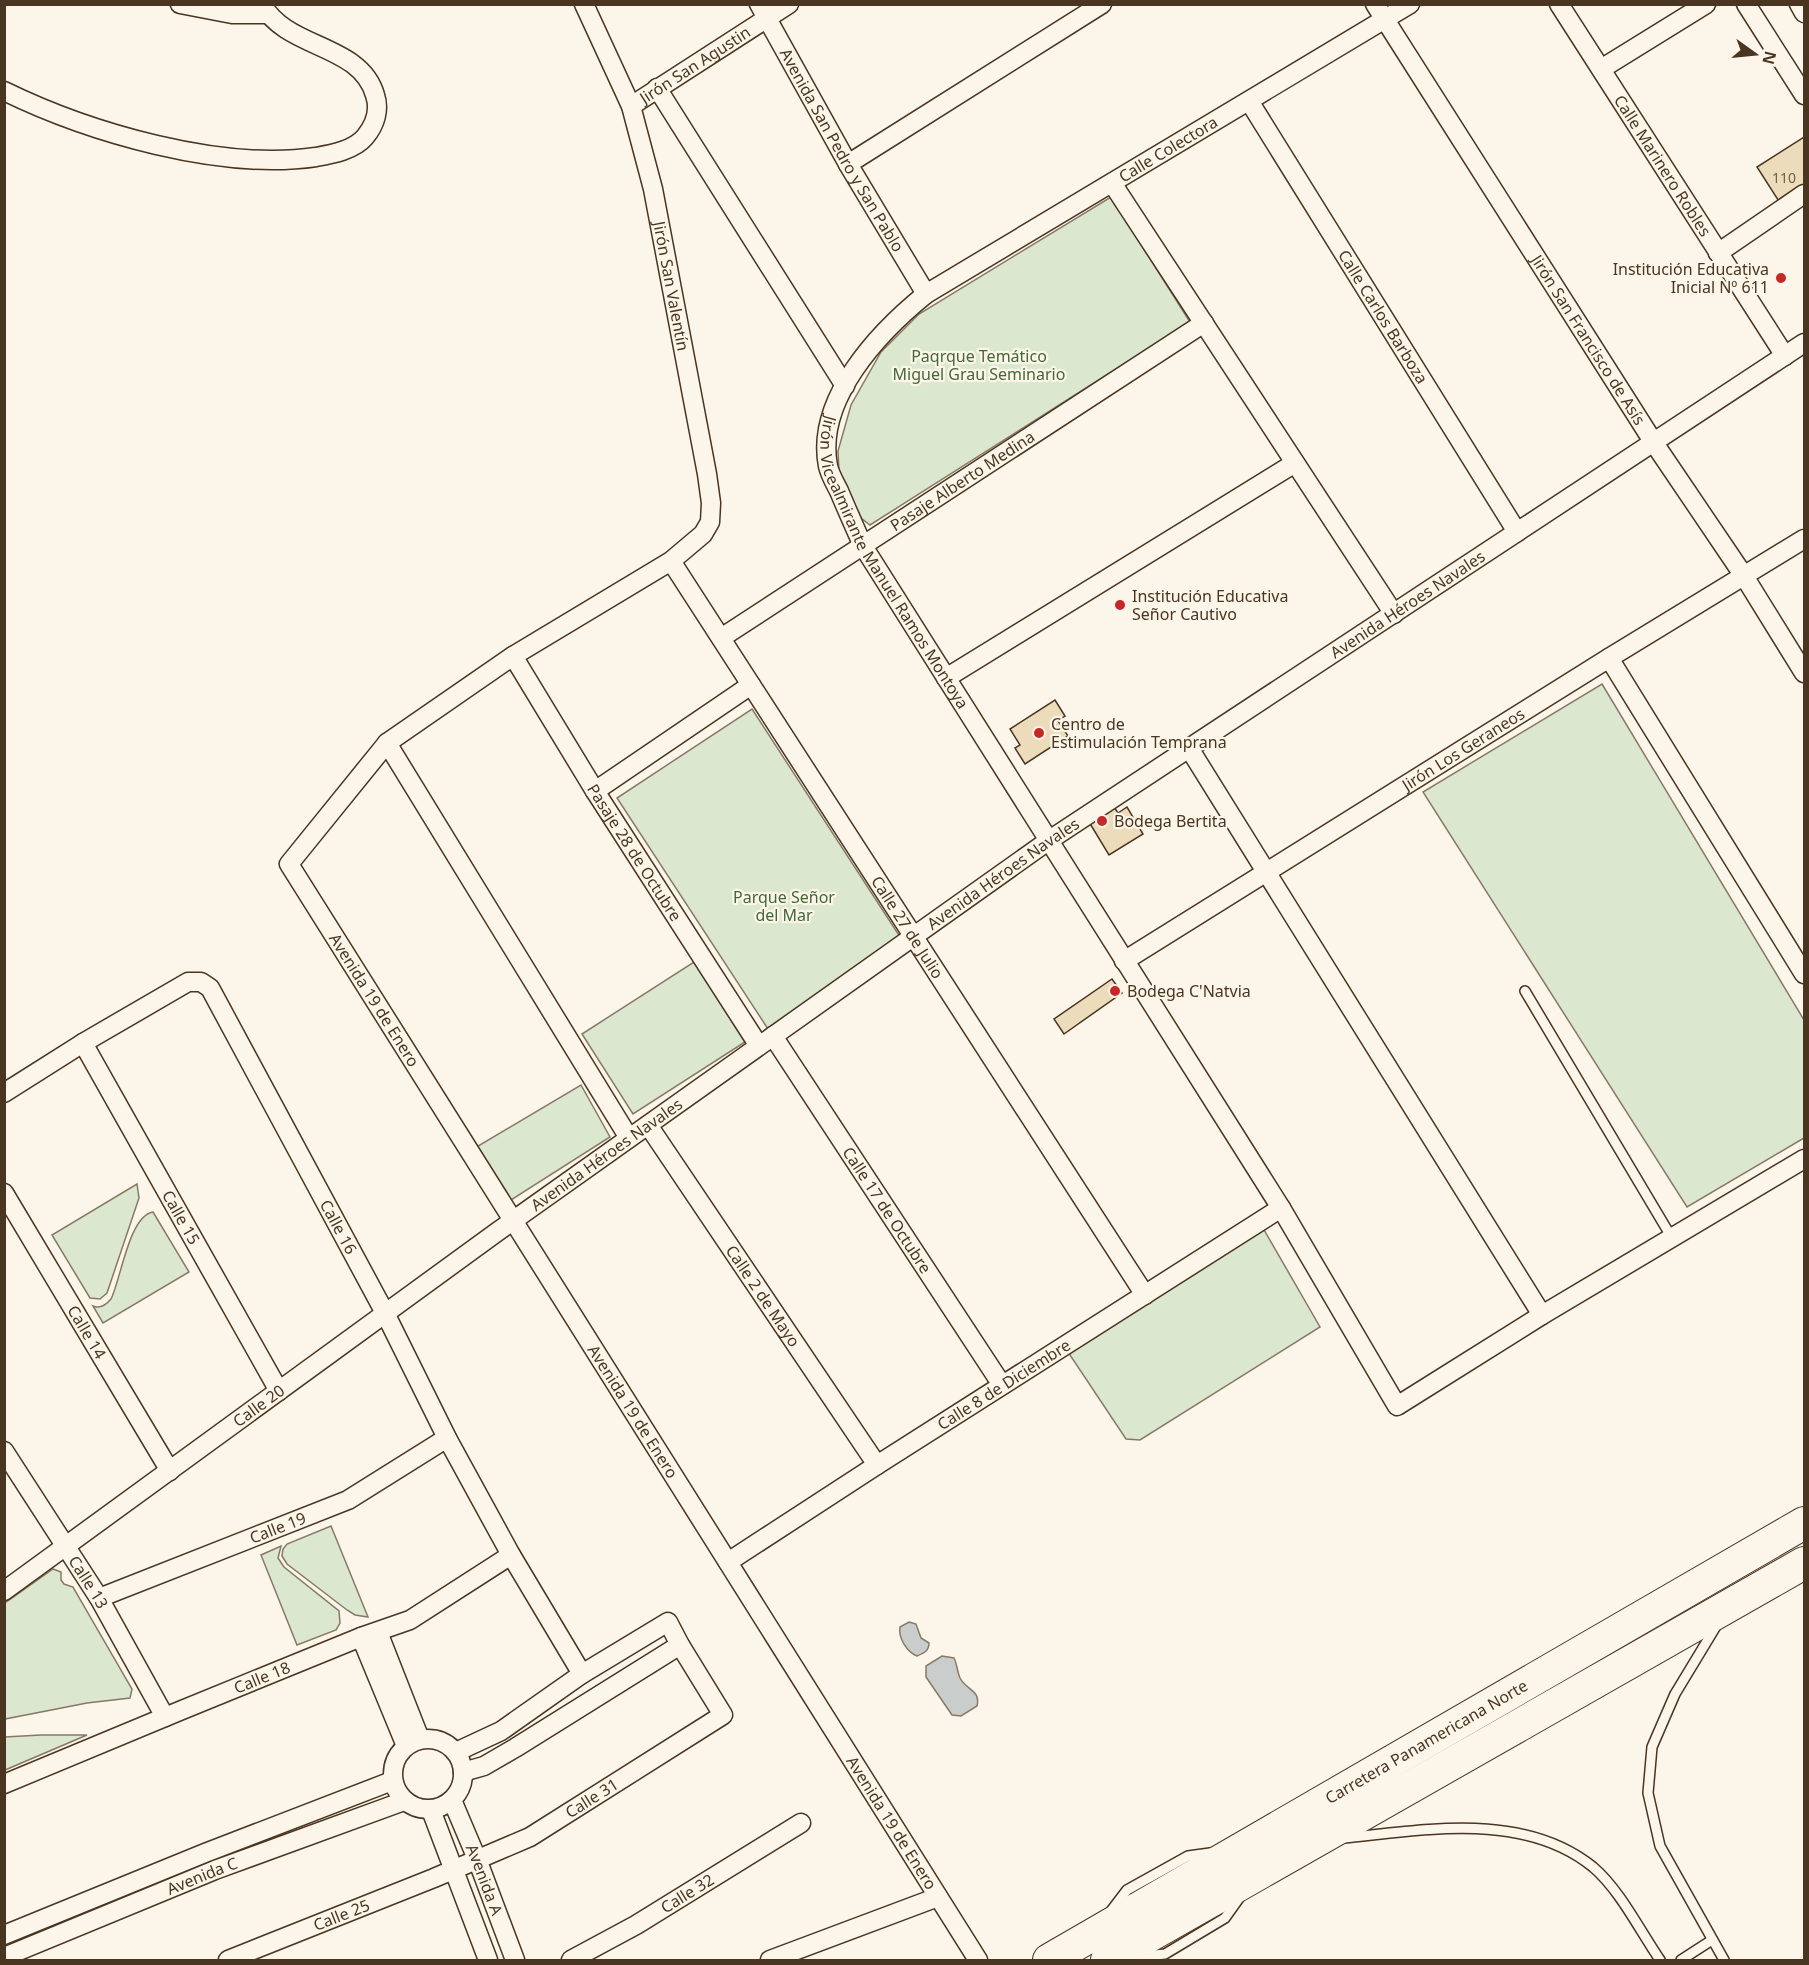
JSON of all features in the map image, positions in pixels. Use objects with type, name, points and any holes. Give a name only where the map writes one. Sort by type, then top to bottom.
[{"type":"highway","name":"Carretera Panamericana Norte","points":[[1049,1960],[1102,1952],[1804,1522]]},
{"type":"highway","name":"Carretera Panamericana Norte","points":[[1250,1862],[1318,1840],[1804,1563]]},
{"type":"street","points":[[4,91],[83,124],[117,135],[197,152],[242,158],[295,160],[322,156],[343,151],[359,143],[369,132],[376,119],[377,102],[368,79],[355,65],[282,29],[265,9],[232,14],[180,4]]},
{"type":"street","name":"Jirón San Valentín","points":[[289,864],[387,742],[513,656],[671,561],[703,534],[710,522],[711,503],[653,189],[631,106],[584,4]]},
{"type":"street","name":"Jirón San Agustin","points":[[631,106],[763,12],[789,4]]},
{"type":"street","points":[[848,164],[1102,4]]},
{"type":"street","name":"Calle Colectora","points":[[926,294],[1249,101],[1380,12],[1410,4]]},
{"type":"street","name":"Calle Marinero Robles","points":[[1559,4],[1785,356]]},
{"type":"street","points":[[1601,69],[1706,4]]},
{"type":"street","points":[[1746,4],[1804,95]]},
{"type":"street","points":[[1798,4],[1804,14]]},
{"type":"street","name":"Avenida San Pedro y San Pablo","points":[[763,12],[848,164],[926,294]]},
{"type":"street","name":"Jirón San Francisco de Asís","points":[[1380,12],[1654,442],[1744,576],[1804,673]]},
{"type":"street","points":[[657,88],[845,386]]},
{"type":"street","name":"Calle Carlos Barboza","points":[[1249,101],[1517,532]]},
{"type":"street","points":[[1112,183],[1394,614]]},
{"type":"street","points":[[1718,253],[1804,194]]},
{"type":"street","name":"Jirón Vicealmirante Manuel Ramos Montoya","points":[[926,294],[900,315],[860,360],[833,411],[827,436],[826,453],[829,469],[863,546],[1281,1208],[1397,1406],[1542,1315]]},
{"type":"street","name":"Pasaje Alberto Medina","points":[[721,638],[1204,323]]},
{"type":"street","name":"Avenida Héroes Navales","points":[[513,1221],[1048,841],[1804,343]]},
{"type":"street","points":[[946,678],[1295,463]]},
{"type":"street","name":"Jirón Los Geraneos","points":[[1124,961],[1804,539]]},
{"type":"street","name":"Calle 27 de Julio","points":[[671,561],[1145,1295]]},
{"type":"street","name":"Pasaje 28 de Octubre","points":[[513,656],[595,791],[766,1041]]},
{"type":"street","points":[[1609,658],[1804,974]]},
{"type":"street","points":[[595,791],[751,685]]},
{"type":"street","points":[[387,742],[629,1138]]},
{"type":"street","points":[[1189,748],[1542,1315],[1804,1160]]},
{"type":"street","name":"Avenida 19 de Enero","points":[[289,864],[978,1960]]},
{"type":"street","name":"Calle 16","points":[[4,1093],[188,981],[201,982],[210,988],[385,1313],[447,1438],[511,1555],[582,1674]]},
{"type":"street","name":"Calle 17 de Octubre","points":[[766,1041],[1002,1385]]},
{"type":"street","name":"Calle 15","points":[[84,1043],[279,1391]]},
{"type":"street","name":"Calle 2 de Mayo","points":[[648,1125],[877,1465]]},
{"type":"street","name":"Calle 14","points":[[4,1193],[170,1470]]},
{"type":"street","name":"Calle 8 de Diciembre","points":[[728,1562],[1281,1208]]},
{"type":"street","name":"Calle 20","points":[[4,1591],[513,1221]]},
{"type":"street","name":"Calle 19","points":[[99,1598],[348,1500],[447,1438]]},
{"type":"street","name":"Calle 13","points":[[4,1451],[99,1598],[165,1717]]},
{"type":"street","name":"Calle 18","points":[[4,1784],[419,1615],[511,1555]]},
{"type":"street","points":[[456,1752],[501,1731],[582,1674],[668,1622],[680,1645],[507,1754],[484,1766],[463,1772]]},
{"type":"street","points":[[370,1634],[413,1743]]},
{"type":"street","name":"Calle 31","points":[[454,1870],[548,1827],[723,1715],[680,1645]]},
{"type":"street","points":[[440,1740],[456,1752],[463,1772],[458,1791],[452,1800],[446,1805],[431,1810],[412,1806],[404,1801],[393,1780],[394,1761],[413,1743],[440,1740]]},
{"type":"street","name":"Avenida C","points":[[4,1935],[393,1780]]},
{"type":"street","name":"Avenida A","points":[[452,1800],[515,1960]]},
{"type":"street","name":"Avenida C","points":[[4,1957],[212,1872],[404,1801]]},
{"type":"street","name":"Avenida A","points":[[431,1810],[488,1960]]},
{"type":"street","name":"Calle 32","points":[[571,1960],[636,1925],[801,1823]]},
{"type":"street","name":"Calle 25","points":[[228,1960],[454,1870]]},
{"type":"street","points":[[770,1960],[938,1897]]},
{"type":"lane","points":[[1525,991],[1672,1238]]},
{"type":"lane","points":[[1724,1960],[1660,1846],[1648,1793],[1652,1747],[1675,1694],[1727,1608]]},
{"type":"lane","points":[[1318,1840],[1434,1830],[1500,1829],[1545,1841],[1593,1867],[1613,1890],[1660,1960]]},
{"type":"lane","points":[[1102,1952],[1165,1954],[1225,1918],[1250,1862]]},
{"type":"lane","points":[[1681,1960],[1712,1940]]},
{"type":"green space","name":"Paqrque Temático Miguel Grau Seminario","points":[[1111,197],[1190,322],[870,525],[861,518],[839,472],[838,451],[851,405],[881,352],[919,314]]},
{"type":"green space","points":[[1602,684],[1804,1020],[1804,1138],[1687,1207],[1423,792]]},
{"type":"green space","name":"Parque Señor del Mar","points":[[752,709],[904,943],[770,1032],[617,798]]},
{"type":"green space","points":[[694,962],[745,1042],[633,1114],[582,1034]]},
{"type":"green space","points":[[581,1085],[610,1137],[511,1200],[498,1199],[468,1152]]},
{"type":"green space","points":[[137,1184],[139,1198],[107,1293],[100,1299],[90,1298],[52,1235]]},
{"type":"green space","points":[[153,1212],[189,1272],[103,1323],[93,1306],[103,1306],[111,1299],[132,1236],[145,1216]]},
{"type":"green space","points":[[1263,1228],[1320,1327],[1140,1440],[1126,1439],[1068,1352]]},
{"type":"green space","points":[[331,1526],[368,1617],[355,1615],[347,1610],[287,1564],[282,1556],[287,1544]]},
{"type":"green space","points":[[281,1546],[278,1558],[284,1567],[339,1611],[340,1623],[336,1630],[297,1645],[261,1555]]},
{"type":"green space","points":[[53,1569],[61,1572],[61,1580],[64,1584],[73,1587],[132,1689],[130,1698],[87,1703],[5,1719],[5,1603]]},
{"type":"green space","points":[[87,1735],[5,1770],[5,1737]]},
{"type":"shaded area","points":[[909,1622],[916,1624],[921,1638],[929,1643],[927,1650],[917,1656],[907,1648],[900,1636],[900,1627]]},
{"type":"shaded area","points":[[942,1656],[954,1658],[960,1678],[977,1697],[977,1706],[961,1716],[952,1715],[926,1677],[926,1666]]},
{"type":"building","points":[[1804,137],[1804,188],[1780,203],[1757,167]]},
{"type":"building","name":"Centro de Estimulación Temprana","points":[[1055,700],[1065,716],[1058,721],[1068,736],[1025,764],[1015,748],[1020,745],[1010,729]]},
{"type":"building","points":[[1114,807],[1118,813],[1127,807],[1143,834],[1109,855],[1089,822]]},
{"type":"building","points":[[1112,979],[1122,993],[1064,1034],[1054,1019]]},
{"type":"place","name":"Institución Educativa Inicial Nº 611","points":[[1781,278]]},
{"type":"place","name":"Institución Educativa Señor Cautivo","points":[[1120,605]]},
{"type":"place","name":"Centro de Estimulación Temprana","points":[[1039,733]]},
{"type":"place","name":"Bodega Bertita","points":[[1102,821]]},
{"type":"place","name":"Bodega C'Natvia","points":[[1115,991]]}]
